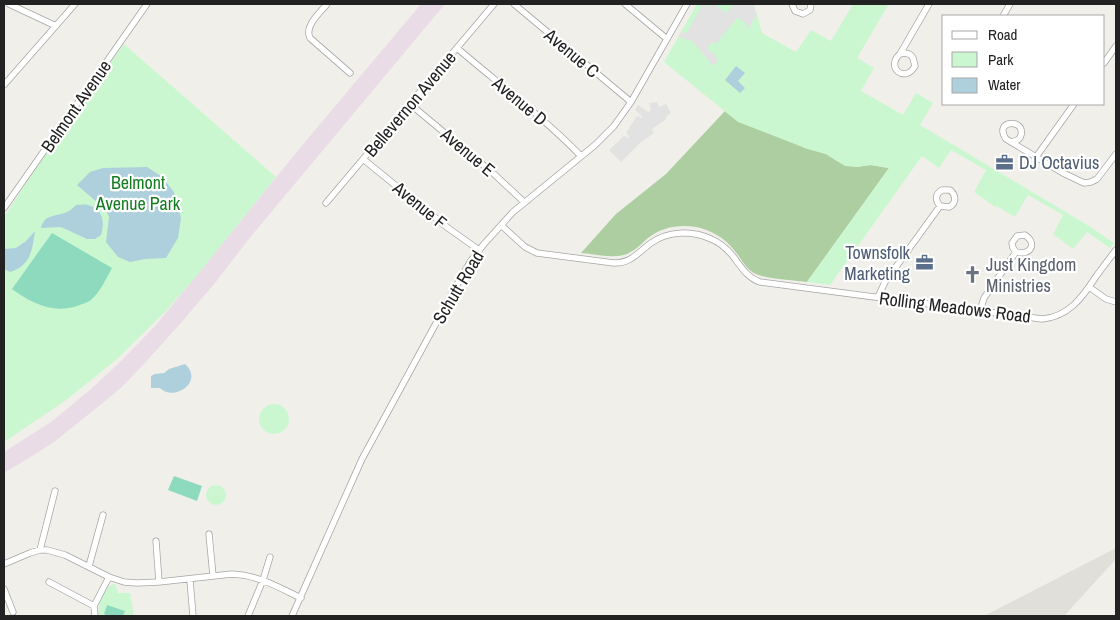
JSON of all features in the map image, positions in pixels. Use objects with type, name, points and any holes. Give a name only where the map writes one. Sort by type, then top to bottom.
[{"type":"street","points":[[9,4],[56,26]]},
{"type":"street","points":[[4,85],[74,4]]},
{"type":"street","name":"Belmont Avenue","points":[[4,208],[147,4]]},
{"type":"street","points":[[327,4],[308,27],[307,33],[310,38],[350,73]]},
{"type":"street","name":"Bellevernon Avenue","points":[[326,203],[494,4]]},
{"type":"street","name":"Avenue C","points":[[514,4],[630,102]]},
{"type":"street","points":[[625,4],[667,39]]},
{"type":"street","name":"Schutt Road","points":[[292,616],[362,459],[470,262],[501,225],[524,202],[608,133],[620,119],[688,4]]},
{"type":"street","points":[[792,4],[795,11],[803,14],[810,10],[811,4]]},
{"type":"street","points":[[900,54],[929,4]]},
{"type":"street","points":[[1004,15],[1010,4]]},
{"type":"street","points":[[1105,62],[1116,46]]},
{"type":"street","name":"Avenue D","points":[[457,48],[581,156]]},
{"type":"street","name":"Avenue E","points":[[410,104],[494,174],[524,202]]},
{"type":"street","points":[[1036,157],[1073,105]]},
{"type":"street","points":[[1011,142],[1080,182],[1088,183],[1100,177],[1116,154]]},
{"type":"street","name":"Avenue F","points":[[363,159],[448,228],[479,250]]},
{"type":"street","points":[[878,298],[885,282],[940,206]]},
{"type":"street","name":"Rolling Meadows Road","points":[[501,225],[525,246],[537,253],[614,263],[632,259],[650,244],[663,237],[679,233],[696,234],[712,239],[725,247],[747,274],[756,281],[1032,318],[1049,318],[1072,307],[1081,298],[1116,250]]},
{"type":"street","points":[[980,311],[984,298],[1016,252]]},
{"type":"street","points":[[1089,287],[1102,297],[1116,302]]},
{"type":"street","points":[[40,550],[55,491]]},
{"type":"street","points":[[89,566],[103,516]]},
{"type":"street","points":[[210,534],[214,576]]},
{"type":"street","points":[[156,541],[159,582]]},
{"type":"street","points":[[4,564],[40,550],[47,550],[64,555],[109,577],[124,582],[137,584],[242,574],[263,580],[301,598]]},
{"type":"street","points":[[248,616],[270,557]]},
{"type":"street","points":[[95,616],[94,606],[109,577]]},
{"type":"street","points":[[190,580],[193,616]]},
{"type":"street","points":[[49,582],[94,606]]},
{"type":"street","points":[[4,589],[13,612]]},
{"type":"shaded area","points":[[421,4],[445,4],[180,324],[122,387],[54,442],[4,473],[4,452],[51,422],[91,389],[156,325],[300,148]]},
{"type":"shaded area","points":[[703,4],[708,7],[714,4],[726,13],[735,4],[754,4],[756,16],[748,29],[746,28],[747,25],[738,17],[716,44],[712,42],[707,49],[715,55],[718,61],[713,66],[692,41],[678,37],[681,32],[687,32]]},
{"type":"shaded area","points":[[657,102],[659,107],[666,104],[671,113],[652,129],[654,133],[640,143],[621,162],[609,150],[624,136],[629,138],[626,133],[637,116],[642,118],[635,110],[638,105],[648,112],[651,109],[649,103]]},
{"type":"shaded area","points":[[1116,548],[1116,559],[1064,616],[984,616]]},
{"type":"green space","points":[[697,4],[754,4],[762,33],[796,52],[811,30],[831,41],[853,4],[889,4],[857,58],[874,68],[861,91],[903,115],[916,93],[933,103],[920,125],[1089,226],[1114,243],[1110,248],[1087,232],[1073,249],[1053,234],[1063,215],[1028,195],[1015,217],[995,207],[974,192],[986,170],[951,150],[939,168],[922,156],[830,285],[807,282],[889,168],[871,165],[845,166],[826,154],[805,148],[738,122],[664,62]]},
{"type":"green space","name":"Belmont Avenue Park","points":[[124,44],[276,177],[195,278],[164,313],[117,359],[65,401],[4,442],[4,217],[51,144]]},
{"type":"green space","points":[[829,80],[793,142],[856,167],[871,165],[889,168],[807,282],[772,278],[754,273],[722,238],[707,230],[690,226],[677,226],[659,231],[627,254],[610,256],[581,253],[616,214],[666,174],[725,111],[738,121]]},
{"type":"green space","points":[[52,233],[112,268],[100,289],[89,301],[68,308],[51,308],[35,303],[12,289]]},
{"type":"green space","points":[[274,404],[285,408],[289,419],[285,430],[274,434],[263,430],[259,419],[263,408]]},
{"type":"green space","points":[[174,476],[202,486],[197,501],[168,490]]},
{"type":"green space","points":[[212,485],[220,485],[226,491],[226,499],[220,505],[212,505],[206,499],[206,491]]},
{"type":"green space","points":[[115,584],[118,593],[130,593],[134,616],[99,616],[99,607],[103,593]]},
{"type":"green space","points":[[107,605],[125,611],[123,616],[104,614]]},
{"type":"water","points":[[736,66],[745,73],[738,81],[745,88],[740,93],[725,80]]},
{"type":"water","points":[[147,167],[161,176],[174,192],[181,218],[178,238],[166,258],[130,262],[118,257],[106,242],[109,217],[106,210],[77,185],[90,172],[103,168]]},
{"type":"water","points":[[76,205],[88,205],[100,213],[103,221],[101,235],[95,239],[87,239],[61,227],[41,228],[45,220],[65,213]]},
{"type":"water","points":[[35,231],[31,251],[26,261],[10,272],[4,269],[4,249],[16,248]]},
{"type":"water","points":[[185,364],[190,371],[191,377],[185,388],[172,393],[160,388],[151,388],[151,376]]},
{"type":"place","name":"DJ Octavius","points":[[1005,162]]},
{"type":"place","name":"Townsfolk Marketing","points":[[924,262]]},
{"type":"place","name":"Just Kingdom Ministries","points":[[972,274]]}]
